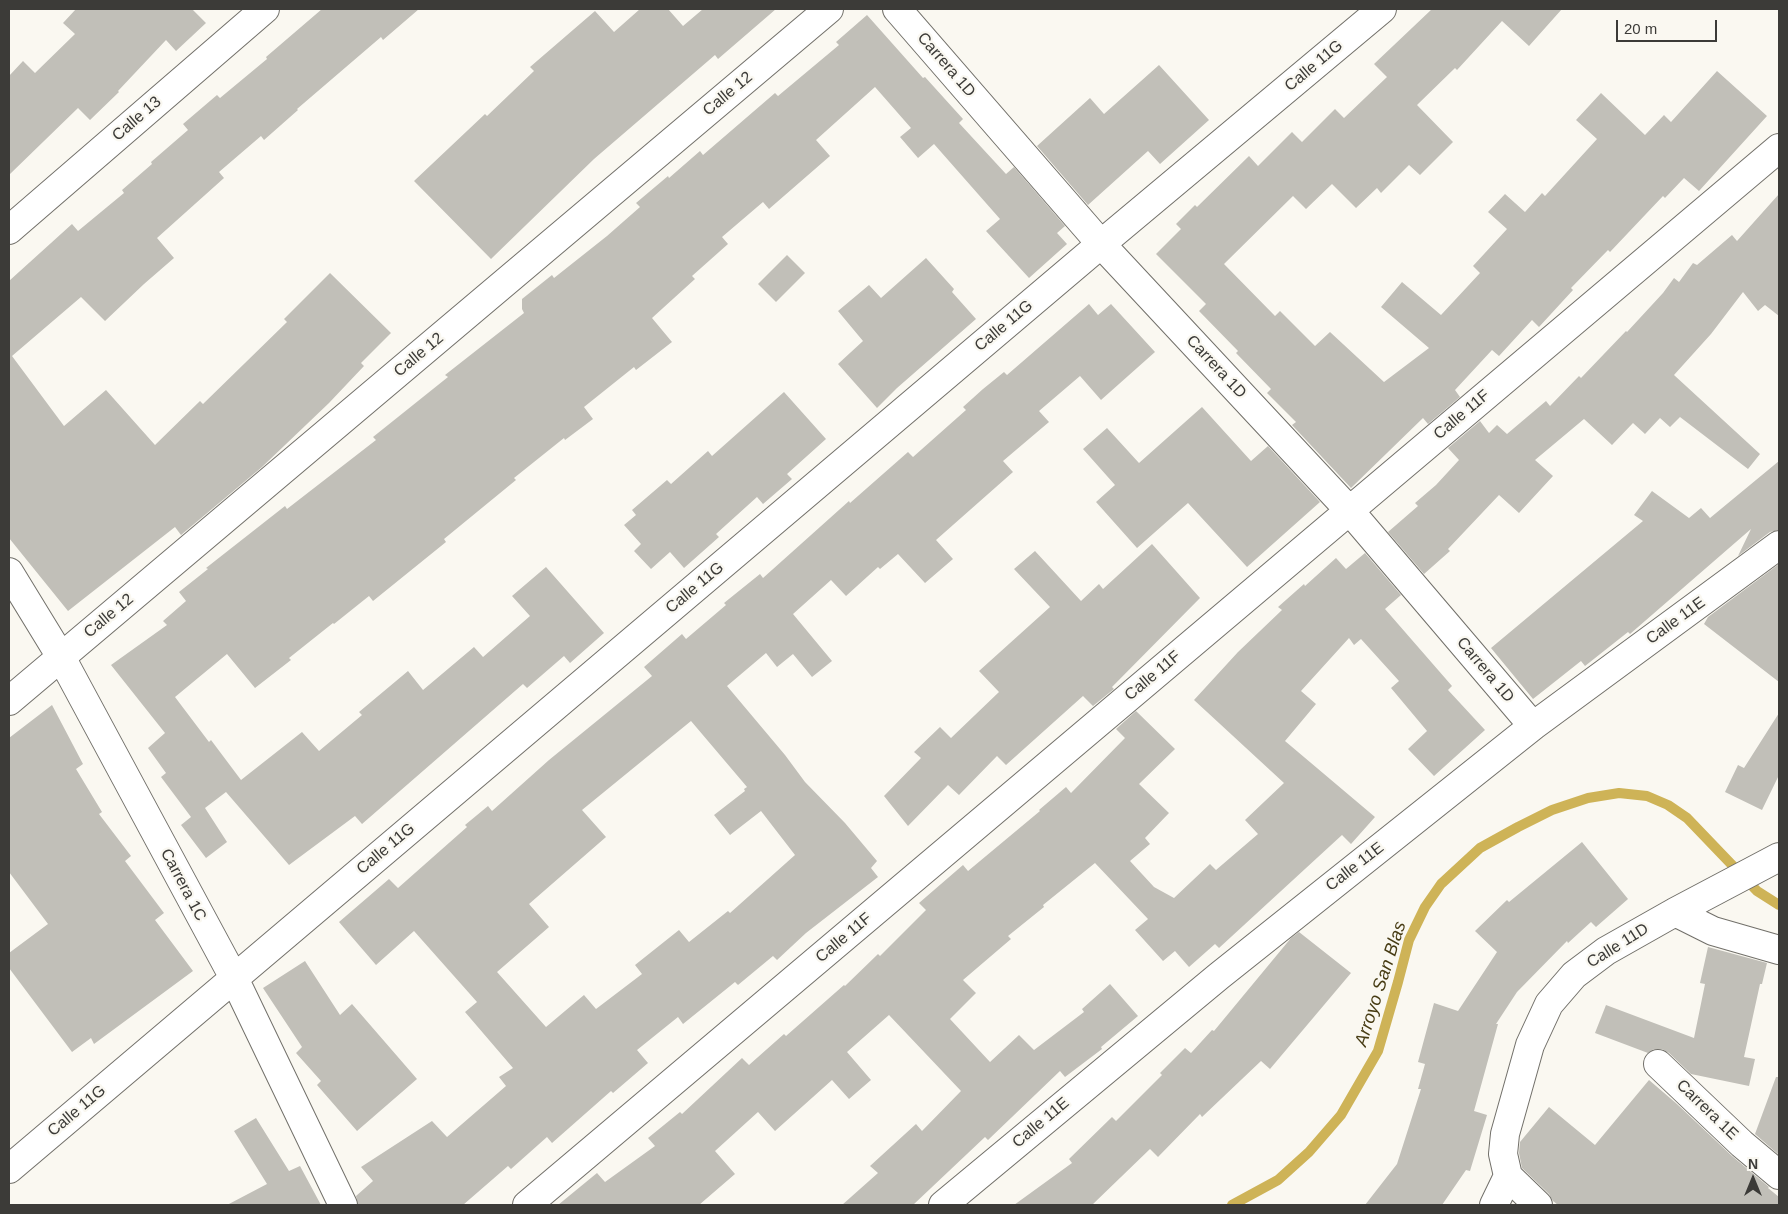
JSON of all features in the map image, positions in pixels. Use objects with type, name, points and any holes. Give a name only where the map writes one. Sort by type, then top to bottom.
[{"type":"street","name":"Calle 13","points":[[9,230],[265,9]]},
{"type":"street","name":"Calle 12","points":[[9,701],[829,9]]},
{"type":"street","name":"Carrera 1D","points":[[898,9],[1101,244],[1350,510],[1533,726]]},
{"type":"street","name":"Calle 11G","points":[[9,1169],[1101,244],[1382,9]]},
{"type":"street","name":"Calle 11F","points":[[527,1205],[1779,148]]},
{"type":"street","name":"Calle 11E","points":[[943,1205],[1218,976],[1533,726],[1779,545]]},
{"type":"street","name":"Carrera 1C","points":[[9,572],[61,657],[234,978],[343,1205]]},
{"type":"street","name":"Calle 11D","points":[[1508,1176],[1503,1154],[1505,1134],[1530,1045],[1549,1004],[1574,975],[1606,951],[1710,893],[1778,858]]},
{"type":"street","points":[[1675,912],[1713,931],[1779,950]]},
{"type":"street","name":"Carrera 1E","points":[[1658,1064],[1742,1144],[1779,1175]]},
{"type":"street","points":[[1742,1144],[1779,1157]]},
{"type":"street","points":[[1494,1205],[1508,1176],[1538,1205]]},
{"type":"building","points":[[76,9],[192,9],[206,23],[176,51],[166,40],[119,92],[90,120],[78,108],[9,175],[9,76],[23,61],[35,73],[75,34],[63,23]]},
{"type":"building","points":[[322,9],[419,9],[383,40],[381,37],[264,140],[261,136],[219,172],[224,178],[157,238],[174,258],[105,321],[81,297],[12,356],[64,426],[106,390],[155,445],[200,401],[203,404],[287,322],[284,319],[330,273],[391,333],[361,363],[364,366],[329,403],[262,467],[181,535],[175,527],[68,611],[9,538],[9,281],[72,224],[78,231],[124,193],[122,190],[188,130],[183,124],[217,95],[220,98],[267,59],[266,57]]},
{"type":"building","points":[[640,9],[668,9],[683,26],[703,9],[776,9],[718,59],[715,55],[594,159],[491,259],[414,181],[534,71],[530,67],[595,11],[614,32]]},
{"type":"building","points":[[1432,9],[1562,9],[1529,46],[1502,21],[1457,70],[1455,68],[1417,105],[1453,142],[1420,175],[1409,165],[1381,193],[1377,188],[1356,208],[1332,184],[1306,209],[1293,196],[1224,264],[1275,316],[1280,311],[1315,346],[1330,332],[1384,382],[1429,348],[1381,307],[1402,282],[1441,315],[1480,273],[1473,266],[1507,229],[1488,212],[1505,194],[1525,212],[1542,193],[1545,196],[1597,139],[1576,120],[1601,93],[1645,135],[1664,115],[1671,122],[1717,71],[1767,116],[1699,191],[1684,178],[1665,198],[1663,196],[1610,252],[1608,250],[1571,288],[1573,290],[1539,327],[1532,320],[1499,356],[1492,350],[1455,390],[1460,397],[1428,424],[1423,418],[1351,488],[1292,425],[1296,422],[1267,393],[1271,389],[1236,353],[1238,351],[1199,311],[1206,304],[1156,254],[1181,229],[1176,224],[1195,205],[1197,207],[1249,156],[1258,166],[1292,132],[1302,142],[1335,109],[1344,118],[1387,77],[1374,64]]},
{"type":"building","points":[[867,15],[923,78],[925,77],[963,119],[959,123],[1006,174],[1014,167],[1065,226],[1057,233],[1067,244],[1029,278],[986,231],[1000,219],[934,144],[918,158],[900,137],[911,128],[875,87],[816,140],[830,156],[769,209],[763,202],[722,237],[728,244],[692,276],[695,279],[652,318],[672,342],[636,370],[634,367],[584,407],[593,419],[565,440],[564,438],[514,478],[516,480],[444,539],[446,542],[373,601],[369,596],[289,658],[291,660],[255,688],[227,654],[175,697],[241,780],[302,732],[319,751],[362,715],[359,712],[408,671],[423,690],[474,647],[483,657],[530,616],[512,596],[546,567],[604,633],[570,663],[564,656],[527,688],[523,684],[362,824],[355,816],[289,865],[226,792],[205,808],[227,842],[206,858],[181,825],[191,817],[161,777],[166,773],[148,748],[165,733],[111,665],[167,625],[163,621],[186,601],[179,592],[208,569],[206,568],[285,506],[287,509],[376,440],[373,437],[448,377],[445,375],[524,313],[522,299],[552,275],[554,278],[607,236],[640,207],[636,203],[668,176],[669,178],[700,151],[703,155],[775,93],[778,96],[839,45],[836,42]]},
{"type":"building","points":[[1159,65],[1209,120],[1160,164],[1148,151],[1088,205],[1037,146],[1090,98],[1104,114]]},
{"type":"building","points":[[1779,194],[1779,316],[1765,305],[1758,311],[1743,292],[1711,334],[1674,375],[1760,454],[1748,469],[1680,417],[1670,427],[1660,418],[1645,434],[1633,423],[1612,445],[1584,419],[1535,460],[1553,476],[1519,513],[1499,495],[1448,549],[1450,551],[1424,574],[1388,532],[1418,506],[1415,503],[1436,485],[1459,460],[1448,448],[1480,421],[1489,433],[1497,425],[1507,434],[1546,401],[1550,406],[1579,376],[1581,378],[1627,332],[1663,293],[1674,278],[1679,282],[1693,263],[1697,265],[1732,235],[1737,241]]},
{"type":"building","points":[[787,255],[805,273],[776,302],[758,284]]},
{"type":"building","points":[[926,258],[954,289],[952,292],[976,319],[897,388],[877,408],[838,364],[863,341],[838,311],[869,285],[881,298]]},
{"type":"building","points":[[1089,304],[1098,315],[1111,304],[1155,352],[1101,400],[1080,376],[1039,411],[1049,422],[1003,461],[1013,472],[936,540],[953,559],[925,583],[898,554],[880,569],[878,567],[846,596],[831,580],[793,614],[832,661],[812,677],[793,654],[777,667],[766,653],[727,686],[785,755],[805,782],[845,823],[877,861],[871,868],[878,877],[806,933],[777,960],[773,956],[738,985],[735,982],[683,1024],[678,1017],[637,1050],[648,1063],[613,1093],[611,1091],[552,1143],[547,1137],[511,1169],[508,1166],[463,1205],[358,1205],[356,1196],[373,1181],[361,1167],[432,1121],[447,1137],[506,1086],[499,1077],[513,1068],[465,1012],[477,1002],[414,931],[376,965],[339,922],[389,879],[398,888],[467,827],[465,825],[488,806],[492,811],[549,760],[652,676],[644,667],[682,634],[686,639],[726,605],[724,603],[760,574],[763,578],[849,501],[850,503],[908,452],[913,457],[966,410],[963,407],[983,389],[1004,372],[1007,375]],"holes":[[[691,721],[747,787],[744,789],[745,791],[714,815],[730,835],[761,811],[795,855],[730,913],[728,911],[689,942],[679,930],[635,965],[642,974],[596,1009],[584,995],[546,1027],[497,972],[549,927],[529,904],[606,837],[582,810]]]},
{"type":"building","points":[[784,392],[826,439],[787,474],[792,479],[763,504],[757,497],[716,534],[719,537],[684,568],[670,552],[651,569],[634,551],[641,544],[624,525],[636,515],[632,510],[667,480],[671,484],[708,451],[712,456]]},
{"type":"building","points":[[1202,407],[1251,461],[1268,446],[1320,502],[1247,567],[1188,503],[1137,548],[1096,502],[1115,485],[1083,449],[1107,428],[1139,463]]},
{"type":"building","points":[[1779,461],[1779,530],[1770,532],[1738,556],[1751,529],[1630,634],[1628,632],[1585,666],[1581,661],[1533,699],[1491,648],[1643,521],[1634,515],[1652,491],[1689,518],[1701,508],[1710,518]]},
{"type":"building","points":[[1152,544],[1200,598],[1112,687],[1114,689],[1093,706],[1083,696],[1006,765],[997,756],[959,795],[948,785],[908,826],[884,796],[921,758],[914,752],[940,727],[951,738],[999,692],[979,671],[1050,607],[1014,569],[1035,551],[1081,601],[1099,584],[1103,589]]},
{"type":"building","points":[[1365,553],[1401,595],[1385,609],[1452,686],[1448,690],[1485,730],[1434,776],[1408,749],[1427,731],[1391,688],[1399,681],[1361,639],[1354,645],[1349,638],[1301,691],[1316,704],[1285,741],[1375,817],[1351,844],[1342,835],[1219,948],[1215,944],[1189,967],[1175,951],[1163,961],[1135,930],[1148,919],[1095,863],[1043,905],[1044,907],[1008,936],[1011,939],[963,980],[976,993],[950,1019],[990,1062],[1019,1035],[1034,1050],[1084,1012],[1082,1009],[1110,984],[1138,1016],[1101,1047],[1102,1049],[1065,1077],[1060,1071],[988,1140],[985,1137],[913,1205],[842,1205],[878,1173],[870,1166],[916,1124],[922,1131],[961,1091],[889,1015],[847,1052],[871,1080],[849,1099],[832,1080],[775,1131],[758,1112],[715,1151],[735,1174],[699,1205],[558,1205],[597,1173],[605,1182],[655,1146],[648,1138],[680,1112],[682,1114],[742,1058],[749,1065],[784,1034],[786,1036],[845,986],[878,954],[880,956],[926,910],[919,903],[963,865],[968,871],[1066,787],[1071,793],[1125,738],[1116,729],[1136,711],[1175,749],[1139,784],[1169,813],[1145,838],[1150,844],[1130,861],[1154,887],[1174,898],[1210,864],[1216,870],[1258,834],[1245,820],[1284,783],[1194,700],[1238,652],[1282,610],[1278,607],[1304,584],[1305,586],[1336,558],[1346,569]]},
{"type":"building","points":[[1779,564],[1779,682],[1704,624],[1708,617]]},
{"type":"building","points":[[52,705],[83,764],[76,769],[102,812],[99,814],[131,856],[125,861],[164,913],[155,920],[193,971],[94,1044],[91,1038],[72,1052],[9,968],[9,953],[48,924],[9,872],[9,738]]},
{"type":"building","points":[[1779,713],[1779,775],[1762,810],[1725,792],[1738,765],[1744,768]]},
{"type":"building","points":[[1582,842],[1628,899],[1596,927],[1591,922],[1568,943],[1567,941],[1517,992],[1496,1024],[1498,1024],[1474,1111],[1487,1115],[1470,1171],[1466,1170],[1442,1205],[1365,1205],[1397,1164],[1421,1089],[1418,1089],[1425,1064],[1418,1062],[1434,1003],[1458,1011],[1497,952],[1475,931],[1507,900],[1509,902]]},
{"type":"building","points":[[1299,932],[1351,973],[1270,1069],[1261,1061],[1202,1117],[1200,1114],[1158,1157],[1150,1149],[1092,1205],[1014,1205],[1072,1163],[1069,1159],[1112,1117],[1116,1121],[1162,1075],[1160,1073],[1185,1048],[1191,1053],[1212,1030],[1214,1031],[1291,938]]},
{"type":"building","points":[[1708,947],[1767,963],[1762,984],[1760,984],[1744,1057],[1755,1059],[1749,1086],[1691,1074],[1669,1053],[1662,1049],[1654,1049],[1648,1053],[1595,1033],[1606,1005],[1694,1038],[1705,984],[1700,983]]},
{"type":"building","points":[[305,961],[340,1015],[352,1004],[417,1079],[357,1131],[317,1085],[321,1081],[296,1053],[302,1047],[263,988]]},
{"type":"building","points":[[1776,1077],[1779,1077],[1779,1155],[1755,1134]]},
{"type":"building","points":[[1649,1080],[1769,1187],[1779,1197],[1779,1205],[1558,1205],[1522,1168],[1519,1153],[1520,1142],[1549,1107],[1595,1145]]},
{"type":"building","points":[[256,1118],[289,1171],[300,1166],[321,1205],[227,1205],[267,1184],[234,1131]]},
{"type":"waterway","name":"Arroyo San Blas","points":[[1232,1205],[1278,1180],[1309,1152],[1341,1115],[1378,1051],[1409,940],[1425,907],[1441,884],[1480,848],[1518,827],[1552,810],[1588,798],[1619,793],[1647,796],[1668,805],[1687,818],[1757,891],[1779,905]]}]
